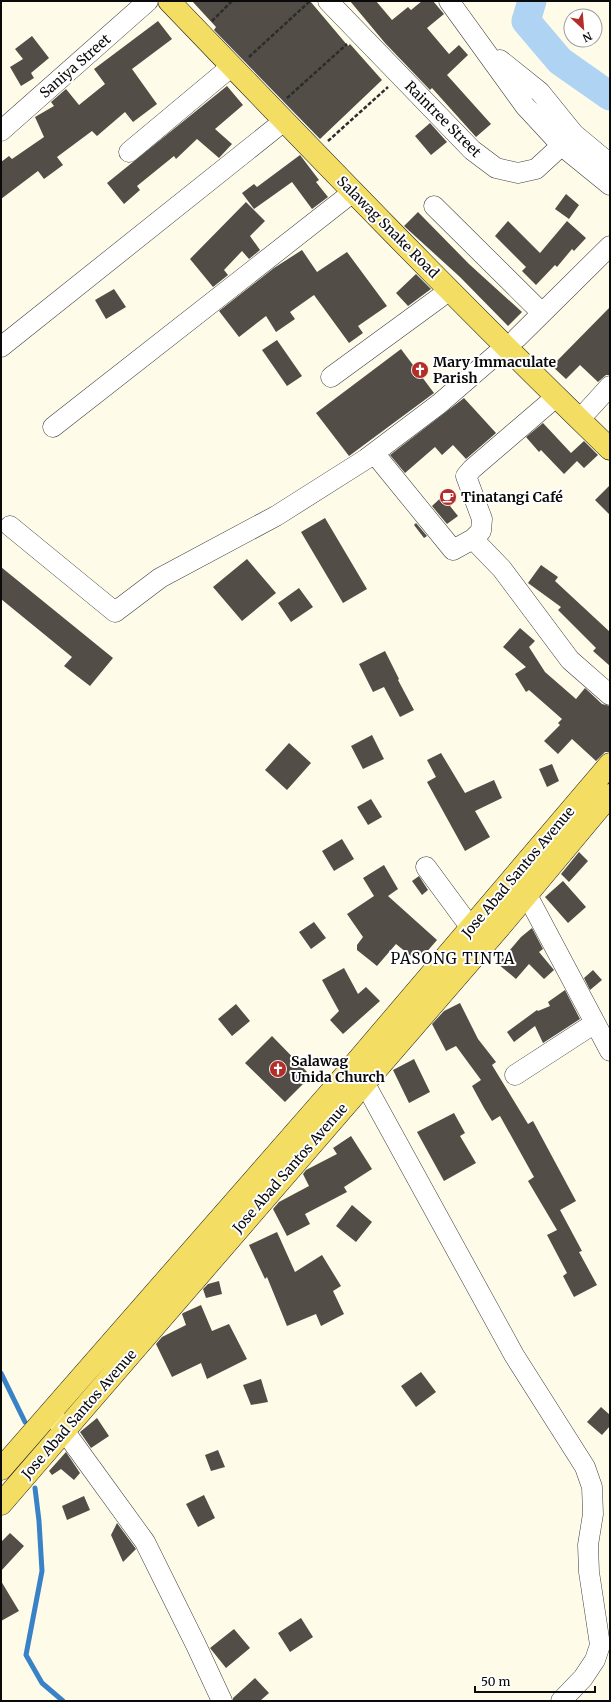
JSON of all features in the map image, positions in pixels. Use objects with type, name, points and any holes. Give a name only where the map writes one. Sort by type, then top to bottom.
[{"type":"main road","name":"Salawag Snake Road","points":[[169,1],[239,64],[284,111],[353,192],[450,290],[511,342],[556,397],[610,449]]},
{"type":"main road","name":"Jose Abad Santos Avenue","points":[[478,936],[510,880],[610,764]]},
{"type":"main road","name":"Jose Abad Santos Avenue","points":[[7,1497],[63,1434],[357,1076],[478,936],[527,895],[610,795]]},
{"type":"main road","name":"Jose Abad Santos Avenue","points":[[1,1469],[47,1416],[357,1076]]},
{"type":"street","name":"Saniya Street","points":[[1,131],[148,1]]},
{"type":"street","name":"Raintree Street","points":[[328,1],[472,150],[496,168],[518,173],[536,169],[568,140]]},
{"type":"street","points":[[449,1],[480,44],[540,92],[568,140],[610,185]]},
{"type":"street","points":[[129,152],[239,64]]},
{"type":"street","points":[[1,347],[284,111]]},
{"type":"street","points":[[568,140],[610,164]]},
{"type":"street","points":[[53,427],[353,192]]},
{"type":"street","points":[[434,206],[542,313]]},
{"type":"street","points":[[10,526],[115,612],[160,578],[276,516],[374,453],[439,404],[511,342],[610,246]]},
{"type":"street","points":[[330,377],[450,290]]},
{"type":"street","points":[[580,420],[610,386]]},
{"type":"street","points":[[374,453],[453,550],[473,538],[481,531],[482,519],[466,476],[472,469],[556,397]]},
{"type":"street","points":[[473,538],[502,569],[570,660],[610,695]]},
{"type":"street","points":[[426,867],[478,936]]},
{"type":"street","points":[[510,880],[527,895],[610,1051]]},
{"type":"street","points":[[515,1075],[595,1023]]},
{"type":"street","points":[[357,1076],[514,1355],[586,1467],[592,1487],[593,1514],[588,1545],[589,1572],[600,1645],[595,1660],[583,1678],[562,1701]]},
{"type":"street","points":[[47,1416],[63,1434],[145,1542],[222,1701]]},
{"type":"path","points":[[210,23],[232,1]]},
{"type":"path","points":[[239,64],[311,1]]},
{"type":"path","points":[[284,111],[359,32]]},
{"type":"path","points":[[325,144],[400,76]]},
{"type":"building","points":[[192,1],[310,1],[348,46],[350,44],[382,80],[320,139],[214,30],[216,27]]},
{"type":"building","points":[[350,1],[376,1],[392,20],[408,7],[411,10],[422,1],[433,1],[444,14],[427,28],[449,54],[459,45],[468,55],[447,75],[491,124],[476,137],[432,88],[430,90],[385,43]]},
{"type":"building","points":[[158,21],[172,39],[132,69],[157,104],[133,122],[125,112],[97,136],[92,131],[57,157],[63,165],[44,179],[38,171],[1,199],[1,162],[9,156],[12,159],[44,137],[35,117],[54,106],[51,102],[66,89],[79,105],[105,84],[94,69]]},
{"type":"building","points":[[32,36],[49,58],[31,73],[34,78],[21,86],[10,67],[23,59],[15,49]]},
{"type":"building","points":[[227,86],[243,105],[215,129],[232,144],[219,158],[197,139],[176,159],[174,156],[137,186],[140,190],[124,204],[107,183]]},
{"type":"building","points":[[430,123],[447,142],[431,155],[415,136]]},
{"type":"building","points":[[300,155],[319,180],[316,182],[328,197],[312,209],[292,182],[254,209],[242,193],[254,184],[257,187]]},
{"type":"building","points":[[566,194],[579,205],[569,219],[555,209]]},
{"type":"building","points":[[246,202],[265,221],[250,236],[260,250],[249,259],[242,251],[224,270],[228,275],[213,287],[190,259]]},
{"type":"building","points":[[418,212],[469,264],[522,312],[508,326],[460,277],[404,226]]},
{"type":"building","points":[[508,221],[540,253],[567,221],[586,238],[574,251],[572,249],[557,267],[555,265],[536,285],[522,271],[526,267],[495,236]]},
{"type":"building","points":[[302,250],[317,272],[347,252],[387,306],[358,326],[363,333],[349,343],[314,295],[290,312],[295,319],[276,332],[266,316],[239,337],[219,311],[274,268]]},
{"type":"building","points":[[416,274],[431,289],[408,306],[396,293]]},
{"type":"building","points":[[114,289],[126,307],[106,319],[95,300]]},
{"type":"building","points":[[610,307],[610,375],[606,375],[598,382],[580,365],[566,379],[552,366]]},
{"type":"building","points":[[277,340],[302,376],[287,386],[262,350]]},
{"type":"building","points":[[401,349],[434,393],[349,456],[316,413]]},
{"type":"building","points":[[464,398],[496,433],[466,459],[453,445],[442,455],[435,447],[405,473],[390,455]]},
{"type":"building","points":[[543,423],[571,453],[584,441],[598,455],[584,468],[577,461],[564,474],[541,450],[539,452],[526,437]]},
{"type":"building","points":[[610,485],[610,515],[595,500]]},
{"type":"building","points":[[447,492],[456,501],[450,506],[458,516],[447,524],[432,506]]},
{"type":"building","points":[[325,518],[367,589],[343,603],[301,532]]},
{"type":"building","points":[[416,523],[427,536],[424,538],[414,525]]},
{"type":"building","points":[[247,559],[276,593],[242,621],[213,587]]},
{"type":"building","points":[[541,565],[558,577],[555,581],[610,632],[610,666],[593,651],[596,648],[558,610],[561,607],[528,583]]},
{"type":"building","points":[[1,567],[113,658],[90,686],[64,666],[72,657],[1,599]]},
{"type":"building","points":[[299,588],[313,607],[291,622],[278,603]]},
{"type":"building","points":[[520,628],[535,641],[529,647],[545,672],[576,699],[585,688],[602,704],[610,706],[610,752],[605,752],[596,761],[572,739],[558,754],[544,741],[560,725],[558,723],[562,719],[529,690],[526,692],[515,674],[526,667],[503,647]]},
{"type":"building","points":[[385,651],[414,710],[400,717],[384,687],[373,692],[359,664]]},
{"type":"building","points":[[372,735],[384,759],[363,769],[351,746]]},
{"type":"building","points":[[289,743],[311,763],[287,790],[265,770]]},
{"type":"building","points":[[441,753],[465,793],[494,780],[502,798],[475,811],[490,837],[465,851],[427,782],[436,777],[427,760]]},
{"type":"building","points":[[552,764],[559,781],[547,787],[539,769]]},
{"type":"building","points":[[371,799],[382,817],[368,825],[357,807]]},
{"type":"building","points":[[342,839],[354,859],[334,871],[322,851]]},
{"type":"building","points":[[579,852],[588,861],[569,882],[561,874]]},
{"type":"building","points":[[384,865],[398,889],[388,896],[437,940],[418,962],[396,944],[377,966],[357,950],[357,945],[363,937],[347,914],[374,896],[363,878]]},
{"type":"building","points":[[419,876],[428,890],[422,895],[412,881]]},
{"type":"building","points":[[563,881],[586,907],[568,923],[545,897]]},
{"type":"building","points":[[314,922],[326,938],[311,949],[299,932]]},
{"type":"building","points":[[532,928],[543,949],[539,952],[554,970],[544,979],[529,964],[516,979],[498,964],[521,937]]},
{"type":"building","points":[[344,968],[358,994],[366,987],[380,1001],[343,1034],[330,1020],[339,1011],[322,980]]},
{"type":"building","points":[[593,970],[602,980],[590,990],[584,978]]},
{"type":"building","points":[[565,990],[580,1019],[543,1043],[535,1026],[514,1042],[507,1032],[537,1010],[538,1011],[550,1006],[548,1002]]},
{"type":"building","points":[[460,1003],[478,1039],[496,1062],[492,1065],[528,1124],[533,1121],[576,1201],[560,1210],[582,1251],[579,1252],[597,1285],[574,1297],[563,1276],[567,1273],[547,1235],[557,1230],[528,1181],[534,1177],[500,1116],[492,1121],[484,1108],[472,1086],[481,1080],[456,1046],[446,1051],[432,1024],[444,1011]]},
{"type":"building","points":[[236,1004],[250,1021],[232,1036],[218,1019]]},
{"type":"building","name":"Salawag Unida Church","points":[[272,1036],[311,1076],[285,1102],[245,1063]]},
{"type":"building","points":[[414,1059],[430,1092],[409,1103],[393,1070]]},
{"type":"building","points":[[454,1113],[465,1133],[460,1136],[476,1163],[444,1181],[417,1132]]},
{"type":"building","points":[[351,1136],[372,1169],[344,1187],[347,1192],[305,1214],[310,1224],[287,1236],[273,1209],[279,1202],[309,1186],[303,1174],[306,1170],[337,1154],[333,1148]]},
{"type":"building","points":[[352,1205],[372,1222],[356,1242],[336,1226]]},
{"type":"building","points":[[277,1232],[295,1272],[322,1255],[341,1286],[333,1291],[344,1314],[321,1326],[316,1314],[287,1326],[267,1277],[265,1279],[249,1245]]},
{"type":"building","points":[[219,1281],[222,1294],[206,1298],[203,1289],[208,1284]]},
{"type":"building","points":[[201,1305],[212,1331],[229,1324],[247,1359],[207,1379],[201,1363],[172,1377],[156,1344],[162,1337],[186,1325],[182,1314],[183,1313]]},
{"type":"building","points":[[421,1372],[436,1392],[416,1407],[401,1386]]},
{"type":"building","points":[[261,1379],[268,1402],[251,1405],[243,1385]]},
{"type":"building","points":[[601,1407],[610,1415],[610,1426],[602,1435],[587,1422]]},
{"type":"building","points":[[97,1418],[109,1436],[91,1448],[80,1432]]},
{"type":"building","points":[[218,1450],[225,1467],[211,1471],[205,1455]]},
{"type":"building","points":[[66,1452],[80,1473],[74,1480],[61,1469],[52,1475],[49,1471]]},
{"type":"building","points":[[204,1495],[215,1518],[198,1527],[186,1504]]},
{"type":"building","points":[[84,1496],[90,1510],[67,1520],[62,1506]]},
{"type":"building","points":[[117,1523],[136,1549],[123,1562],[111,1535]]},
{"type":"building","points":[[10,1533],[24,1546],[1,1571],[1,1542]]},
{"type":"building","points":[[1,1581],[19,1611],[1,1621]]},
{"type":"building","points":[[301,1618],[313,1637],[290,1652],[278,1633]]},
{"type":"building","points":[[234,1629],[250,1648],[226,1668],[210,1648]]},
{"type":"building","points":[[255,1678],[269,1693],[260,1701],[233,1701],[233,1698]]},
{"type":"waterway","points":[[532,1],[526,21],[560,61],[610,96]]},
{"type":"waterway","points":[[1,1373],[25,1422]]},
{"type":"waterway","points":[[35,1488],[39,1521],[42,1571],[26,1655],[42,1683],[63,1701]]},
{"type":"place","name":"Mary Immaculate Parish","points":[[420,370]]},
{"type":"place","name":"Tinatangi Café","points":[[448,497]]},
{"type":"place","name":"Salawag Unida Church","points":[[278,1069]]},
{"type":"district","name":"PASONG TINTA","points":[[453,959]]}]
